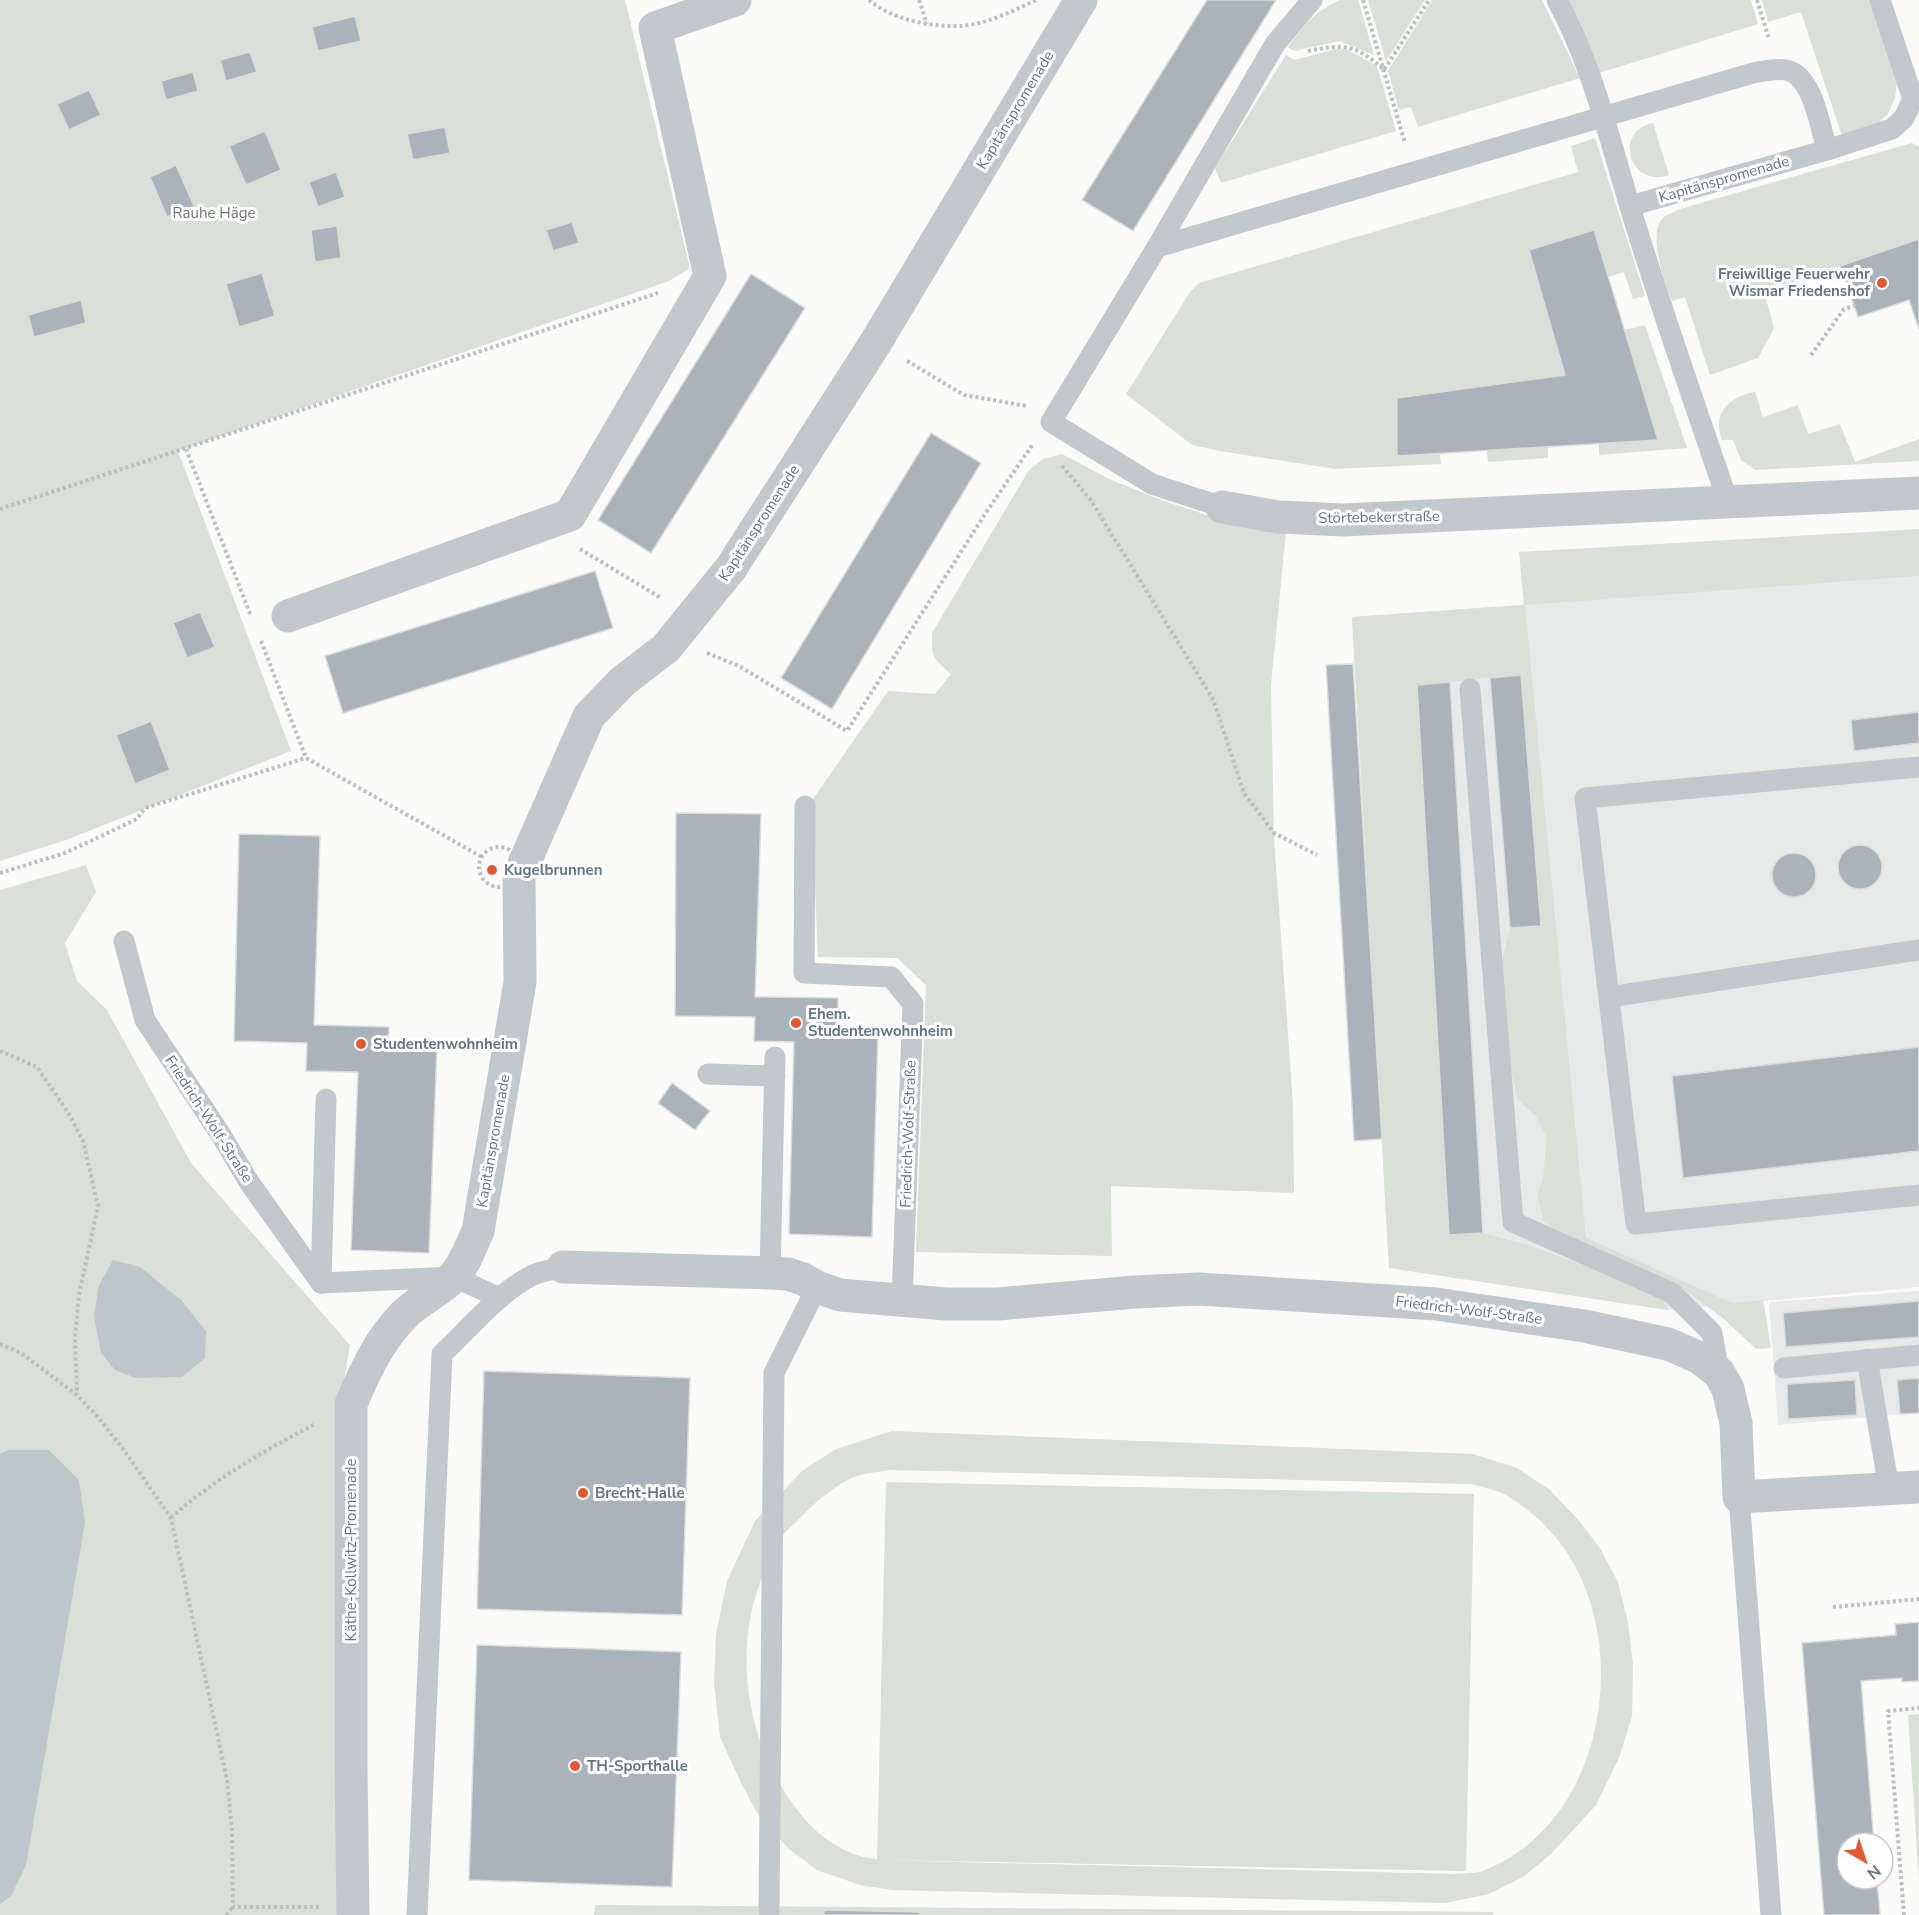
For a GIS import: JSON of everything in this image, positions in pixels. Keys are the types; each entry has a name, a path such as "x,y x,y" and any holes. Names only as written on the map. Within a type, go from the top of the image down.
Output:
{"street":[{"path":"288,616 570,515 710,276 655,28 735,0"},
{"name":"Kapitänspromenade","path":"477,1232 520,982 519,874 589,716 623,681 666,648 731,568 876,342 1081,0"},
{"name":"Störtebekerstraße","path":"1222,507 1278,517 1343,520 1919,493"},
{"name":"Käthe-Kollwitz-Promenade","path":"353,1911 351,1404 366,1366 389,1332 406,1312 454,1277 466,1258 477,1232"},
{"name":"Friedrich-Wolf-Straße","path":"563,1267 770,1272 788,1274 840,1295 946,1304 998,1304 1199,1289 1436,1304 1584,1326 1668,1344 1700,1358 1719,1372"},
{"path":"1719,1372 1728,1389 1736,1423 1739,1497 1904,1488"}],"lane":[{"path":"1051,422 1157,247 1275,44 1312,0"},
{"path":"1557,0 1577,39 1603,116 1650,274 1728,502"},
{"name":"Kapitänspromenade","path":"1630,206 1827,150 1892,129 1904,118 1912,102 1912,96 1880,0"},
{"path":"1157,247 1603,116 1753,73 1772,70 1787,70 1798,76 1807,86 1827,150"},
{"name":"Störtebekerstraße","path":"1051,422 1152,484 1222,507"},
{"path":"1470,689 1513,1222 1672,1293 1712,1333 1719,1372"},
{"path":"1919,767 1585,798 1636,1224 1919,1195"},
{"name":"Friedrich-Wolf-Straße","path":"805,806 804,973 891,977 913,1004 902,1301"},
{"name":"Friedrich-Wolf-Straße","path":"124,941 145,1020 221,1135 249,1182 321,1283"},
{"path":"1609,997 1919,950"},
{"path":"708,1074 775,1066 770,1272"},
{"path":"326,1099 321,1283 454,1277 500,1298 442,1354 417,1915"},
{"name":"Friedrich-Wolf-Straße","path":"500,1298 531,1276 563,1267"},
{"path":"769,1911 774,1373 817,1287"},
{"path":"1784,1368 1919,1355"},
{"path":"1867,1359 1904,1488"},
{"path":"1739,1497 1771,1915"}],"path":[{"path":"869,0 901,17 927,24 962,26 995,18 1036,0"},
{"path":"919,0 927,24"},
{"path":"1363,0 1414,171"},
{"path":"1384,70 1429,0"},
{"path":"1757,0 1764,23"},
{"path":"1275,44 1292,55 1334,46 1348,46 1372,59 1384,70"},
{"path":"0,509 710,276"},
{"path":"1811,355 1844,309 1854,306"},
{"path":"666,648 707,653 739,666 847,731 1020,461 1051,422 1039,409 964,395 876,342"},
{"path":"186,448 306,758 482,857"},
{"path":"1061,465 1090,499 1213,699 1244,793 1274,833 1317,855"},
{"path":"541,525 692,617"},
{"path":"259,636 288,616"},
{"path":"0,873 65,853 137,819 145,808 306,758"},
{"path":"0,1051 37,1067 69,1114 83,1141 98,1206 79,1296 75,1337 77,1395"},
{"path":"0,1344 21,1353 77,1395 98,1417 126,1453 171,1518 227,1780 232,1832 233,1907 225,1915"},
{"path":"171,1518 196,1495 225,1475 351,1404"},
{"path":"1833,1607 1919,1599"},
{"path":"1904,1915 1888,1711 1919,1708"},
{"path":"233,1907 353,1911"}],"shaded area":[{"path":"1919,576 1919,1287 1668,1310 1389,1268 1352,617"},
{"path":"113,1260 140,1267 181,1300 206,1331 205,1358 182,1377 136,1378 115,1370 101,1353 94,1315 99,1285"},
{"path":"1919,1291 1919,1413 1778,1425 1769,1302"},
{"path":"9,1450 49,1450 79,1480 85,1523 26,1865 11,1896 0,1904 0,1454"}],"green space":[{"name":"Rauhe Häge","path":"0,0 625,0 690,268 669,281 178,451 291,751 66,840 0,861"},
{"path":"1340,0 1358,0 1374,55 1339,41 1294,51 1288,47 1311,19"},
{"path":"1368,0 1425,0 1386,61"},
{"path":"1432,0 1542,0 1580,78 1418,127 1411,107 1399,110 1388,71"},
{"path":"1568,0 1751,0 1758,24 1599,73 1579,20"},
{"path":"1762,0 1875,0 1897,81 1895,98 1888,114 1871,130 1843,139 1801,12 1768,22"},
{"path":"1336,49 1346,49 1377,66 1396,131 1221,183 1215,168 1286,55 1294,60"},
{"path":"1653,123 1669,175 1655,177 1644,174 1636,167 1631,157 1630,146 1633,136 1641,128"},
{"path":"1595,138 1645,296 1633,299 1624,272 1608,277 1593,230 1529,250 1565,375 1397,398 1397,456 1440,454 1441,464 1335,469 1192,445 1126,394 1190,292 1199,283 1578,172 1571,146"},
{"path":"1912,143 1919,147 1919,239 1764,292 1774,328 1758,358 1710,375 1685,297 1672,301 1662,271 1657,235 1663,218 1680,209"},
{"path":"1645,325 1687,448 1599,455 1599,444 1658,439 1624,330"},
{"path":"1755,392 1763,417 1798,405 1808,434 1840,424 1855,462 1919,439 1919,461 1755,470 1741,460 1733,440 1722,440 1719,422 1721,414 1730,402"},
{"path":"1548,447 1548,458 1488,462 1487,451"},
{"path":"1062,454 1111,480 1164,501 1219,519 1286,532 1271,685 1274,838 1293,1104 1294,1193 1111,1186 1112,1256 916,1252 926,985 897,958 818,957 811,802 888,691 935,694 951,674 933,653 932,633 1029,470 1043,459"},
{"path":"1919,529 1919,576 1525,605 1586,1238 1732,1303 1763,1300 1771,1348 1756,1349 1724,1319 1682,1288 1559,1233 1544,1222 1537,1195 1543,1179 1547,1137 1535,1115 1518,1100 1504,1043 1500,968 1510,928 1541,926 1521,675 1417,685 1449,1235 1483,1233 1528,1245 1665,1295 1668,1310 1389,1268 1352,617 1524,605 1519,552"},
{"path":"86,865 96,892 65,943 77,981 107,1010 191,1163 350,1345 336,1428 345,1915 0,1915 0,890"},
{"path":"892,1431 1473,1454 1517,1468 1550,1490 1580,1522 1600,1548 1618,1582 1628,1622 1633,1665 1632,1716 1619,1758 1596,1805 1551,1854 1523,1877 1489,1894 1445,1903 892,1890 860,1885 817,1870 789,1849 759,1816 720,1737 714,1683 716,1634 727,1581 755,1521 802,1471 836,1449","holes":["890,1470 1471,1484 1506,1495 1515,1501 1546,1527 1566,1551 1587,1592 1598,1637 1601,1684 1594,1732 1579,1776 1556,1816 1523,1848 1482,1871 1455,1874 878,1860 1466,1871 1474,1494 886,1482 877,1859 852,1854 840,1848 809,1824 776,1777 763,1749 748,1688 746,1657 749,1626 756,1596 780,1538 818,1501 840,1484 854,1477"]},
{"path":"1919,1714 1919,1882 1908,1715"},
{"path":"595,1905 1494,1912 1493,1915 594,1915"}],"building":[{"path":"1207,0 1276,0 1133,231 1082,200"},
{"path":"355,16 361,41 318,51 312,27"},
{"path":"250,52 257,72 226,81 220,60"},
{"path":"193,72 198,91 166,100 161,81"},
{"path":"89,90 101,115 69,130 57,104"},
{"path":"445,127 450,153 413,160 407,134"},
{"path":"265,131 281,170 246,185 229,146"},
{"path":"176,165 194,206 167,217 150,177"},
{"path":"336,172 345,197 318,207 309,182"},
{"path":"572,222 579,243 553,251 546,230"},
{"path":"337,226 341,258 315,262 311,230"},
{"path":"1594,230 1658,440 1397,456 1397,398 1565,375 1529,250"},
{"name":"Freiwillige Feuerwehr Wismar Friedenshof","path":"1919,239 1919,330 1909,300 1858,317 1840,266"},
{"path":"262,273 275,316 239,327 226,284"},
{"path":"751,274 805,308 651,553 598,520"},
{"path":"81,300 86,323 34,337 28,315"},
{"path":"931,433 981,463 832,709 781,678"},
{"path":"595,571 613,628 343,713 325,656"},
{"path":"200,612 215,647 187,658 173,623"},
{"path":"1353,664 1382,1139 1354,1141 1326,665"},
{"path":"1521,675 1541,926 1510,928 1490,678"},
{"path":"1450,682 1483,1233 1449,1235 1417,685"},
{"path":"1919,712 1919,743 1854,751 1851,720"},
{"path":"151,721 170,770 135,784 116,735"},
{"name":"Ehem. Studentenwohnheim","path":"676,813 761,814 755,997 838,998 838,1029 878,1032 872,1237 789,1234 794,1042 754,1041 755,1017 675,1016"},
{"name":"Studentenwohnheim","path":"239,834 320,836 314,1025 389,1027 388,1042 437,1045 429,1253 351,1250 358,1072 306,1071 307,1043 234,1041"},
{"path":"1860,845 1875,852 1882,867 1875,882 1860,889 1845,882 1838,867 1845,852"},
{"path":"1794,853 1809,860 1816,875 1809,890 1794,897 1779,890 1772,875 1779,860"},
{"path":"1919,1047 1919,1151 1683,1178 1672,1076"},
{"path":"672,1083 710,1111 695,1130 658,1103"},
{"path":"1919,1301 1919,1337 1786,1347 1783,1313"},
{"name":"Brecht-Halle","path":"484,1371 690,1378 682,1615 477,1609"},
{"path":"1919,1378 1919,1413 1900,1414 1897,1380"},
{"path":"1855,1380 1857,1415 1788,1419 1787,1384"},
{"path":"1919,1622 1919,1681 1902,1682 1902,1678 1861,1681 1873,1831 1835,1831 1835,1891 1878,1891 1880,1915 1824,1915 1802,1643 1896,1635 1895,1624"},
{"name":"TH-Sporthalle","path":"477,1645 681,1652 672,1887 469,1880"},
{"path":"824,1910 919,1912 919,1915 824,1915"}],"place":[{"name":"Freiwillige Feuerwehr Wismar Friedenshof","path":"1882,283"},
{"name":"Kugelbrunnen","path":"492,870"},
{"name":"Ehem. Studentenwohnheim","path":"796,1023"},
{"name":"Studentenwohnheim","path":"361,1044"},
{"name":"Brecht-Halle","path":"583,1493"},
{"name":"TH-Sporthalle","path":"575,1766"}]}
